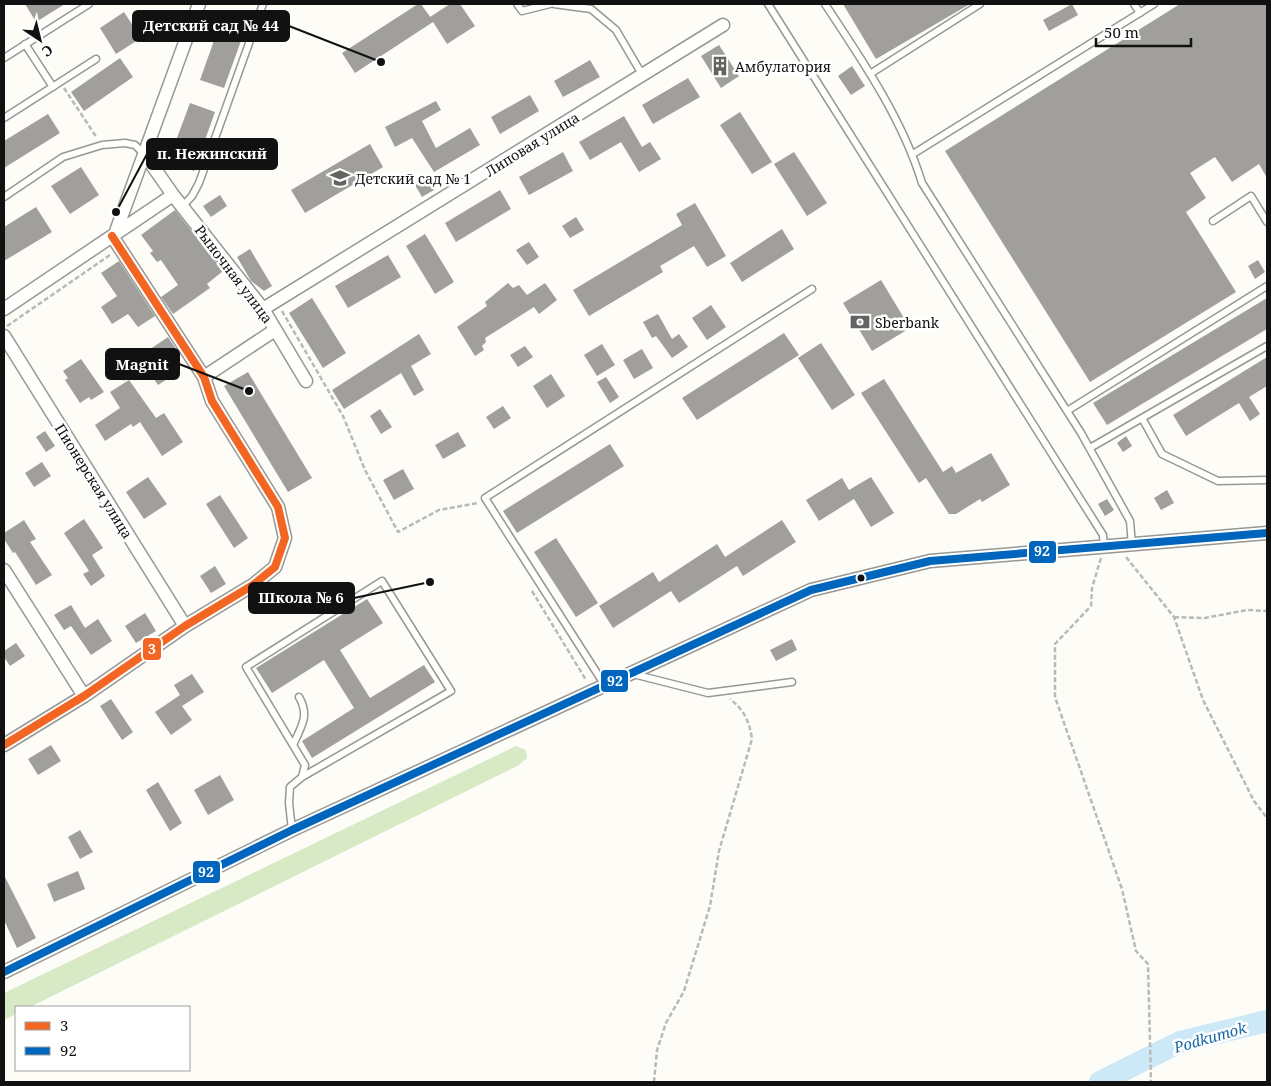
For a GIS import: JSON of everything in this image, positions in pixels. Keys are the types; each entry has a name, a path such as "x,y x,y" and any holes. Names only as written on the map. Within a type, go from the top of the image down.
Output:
{"street":[{"path":"4,745 84,696 185,626 253,584 275,566 285,538 278,508 212,402 204,377 119,248 113,235 145,155 199,4"},
{"name":"Липовая улица","path":"262,309 724,25"},
{"name":"Рыночная улица","path":"145,155 182,207 262,309 306,381"},
{"path":"4,309 173,195"},
{"path":"204,377 275,330"},
{"name":"Пионерская улица","path":"4,336 185,626"},
{"path":"4,972 292,830 604,684 633,674 811,590 930,561 1267,533"},
{"path":"4,570 84,696"}],"lane":[{"path":"4,58 89,4"},
{"path":"182,207 192,196 199,183 263,4"},
{"path":"517,4 522,12 550,4"},
{"path":"554,4 591,9 616,30 643,76"},
{"path":"768,4 1103,535 1104,546"},
{"path":"825,4 870,74 913,154 922,183 1090,448 1130,521 1132,545"},
{"path":"870,74 980,4"},
{"path":"1134,4 1140,13"},
{"path":"913,154 1154,4"},
{"path":"25,44 53,87"},
{"path":"4,118 96,58"},
{"path":"4,197 63,157 102,145 125,143 136,145 145,155"},
{"path":"1213,221 1251,196 1267,222"},
{"path":"1068,411 1267,286"},
{"path":"604,684 485,498 812,289"},
{"path":"1090,448 1267,346"},
{"path":"1142,418 1162,454 1218,481 1267,480"},
{"path":"292,830 289,803 290,787 302,777 451,692 382,581 246,667 304,765 302,777"},
{"path":"633,674 708,693 792,682"},
{"path":"293,745 304,720 305,708 299,697"}],"path":[{"path":"60,82 102,145"},
{"path":"4,328 119,248"},
{"path":"276,301 343,416 365,470 398,532 439,510 478,502"},
{"path":"1104,546 1092,588 1091,606 1055,644 1055,697 1122,889 1136,951 1148,964 1151,1082"},
{"path":"1118,546 1174,617 1203,700 1254,801 1267,818"},
{"path":"1174,617 1205,618 1248,610 1267,611"},
{"path":"654,1082 657,1050 666,1023 684,991 708,916 720,851 752,739 750,722 742,708 718,692"}],"green space":[{"path":"516,746 526,750 527,758 519,765 32,1006 15,1006 15,1014 4,1020 4,993"}],"building":[{"path":"25,4 65,4 36,22"},
{"path":"418,4 421,4 430,17 450,4 460,4 475,26 447,44 433,22 355,73 342,53"},
{"path":"843,4 970,4 876,59"},
{"path":"1072,4 1078,15 1049,31 1043,20"},
{"path":"1180,4 1267,4 1267,178 1259,164 1232,182 1215,157 1190,173 1206,198 1186,212 1236,292 1090,382 945,151"},
{"path":"124,12 141,38 116,54 100,28"},
{"path":"222,18 246,27 224,88 200,80"},
{"name":"Амбулатория","path":"719,45 739,76 721,88 701,56"},
{"path":"120,58 133,77 84,111 71,92"},
{"path":"590,60 600,77 563,97 554,81"},
{"path":"852,66 865,86 851,95 838,76"},
{"path":"688,78 700,97 653,124 642,105"},
{"path":"530,95 539,111 500,134 491,117"},
{"path":"436,101 441,110 422,121 436,148 470,128 480,145 434,172 412,138 395,147 385,127"},
{"path":"190,103 215,112 194,171 168,162"},
{"path":"740,112 772,162 752,174 720,125"},
{"path":"48,114 60,133 4,168 4,141"},
{"path":"624,116 642,147 650,142 661,159 639,172 621,142 590,160 579,142"},
{"path":"370,144 383,167 305,213 291,190"},
{"path":"563,152 573,171 529,195 519,177"},
{"path":"794,152 827,203 807,216 774,164"},
{"path":"81,167 99,195 70,214 51,186"},
{"path":"427,178 434,190 422,197 415,185"},
{"path":"500,190 511,209 456,242 445,223"},
{"path":"220,195 227,206 211,217 203,206"},
{"path":"695,203 726,256 707,267 694,246 660,266 663,272 589,316 573,290 682,225 676,214"},
{"path":"36,207 52,232 4,261 4,227"},
{"path":"175,210 223,271 207,284 210,288 173,314 161,297 178,285 161,260 157,262 150,253 153,251 141,235"},
{"path":"576,217 584,230 570,238 562,226"},
{"path":"782,229 794,249 742,282 730,263"},
{"path":"425,234 454,282 435,294 406,246"},
{"path":"529,242 539,257 527,265 516,250"},
{"path":"250,249 272,286 264,291 251,281 237,257"},
{"path":"388,255 401,277 348,308 335,286"},
{"path":"1258,260 1265,272 1255,279 1248,266"},
{"path":"119,261 155,316 138,327 128,314 112,324 101,307 117,296 101,273"},
{"path":"881,280 910,328 872,351 843,303"},
{"path":"508,283 513,288 519,285 527,295 545,283 557,300 539,314 534,307 485,338 486,342 482,346 484,350 475,356 457,327 487,306 485,302"},
{"path":"312,298 346,353 323,368 289,313"},
{"path":"1267,298 1267,329 1107,425 1093,403"},
{"path":"711,305 726,327 707,340 692,318"},
{"path":"658,314 672,339 679,334 688,347 672,358 656,336 652,338 643,322"},
{"path":"784,333 799,355 697,420 682,398"},
{"path":"419,334 431,354 411,366 424,390 414,396 401,373 344,409 332,390"},
{"path":"168,337 176,349 163,358 174,375 158,385 146,367 124,381 118,371"},
{"path":"821,343 855,395 832,410 798,358"},
{"path":"602,344 615,365 597,376 584,355"},
{"path":"525,346 533,357 518,367 510,355"},
{"path":"642,349 653,368 634,379 623,360"},
{"path":"1267,357 1267,386 1249,397 1260,414 1250,421 1239,403 1186,436 1173,415"},
{"path":"81,359 104,392 91,400 89,397 80,403 65,380 68,378 63,371"},
{"path":"248,372 312,478 288,492 224,386"},
{"path":"551,374 565,396 547,408 533,386"},
{"path":"606,377 619,397 610,403 597,382"},
{"path":"884,379 943,472 952,466 956,473 991,453 1010,485 982,502 980,499 956,514 949,514 926,478 919,483 861,393"},
{"path":"129,380 156,418 164,413 183,442 162,456 140,422 133,427 131,424 105,441 95,425 120,408 110,392"},
{"path":"503,406 511,418 494,429 486,417"},
{"path":"380,409 392,427 381,434 370,416"},
{"path":"45,431 55,446 46,452 36,437"},
{"path":"458,432 466,446 443,459 435,445"},
{"path":"1126,436 1132,446 1123,452 1117,443"},
{"path":"610,444 624,466 517,533 503,511"},
{"path":"42,462 51,476 34,487 25,473"},
{"path":"403,469 414,489 394,500 383,480"},
{"path":"148,477 167,504 144,519 126,492"},
{"path":"871,477 894,513 871,527 854,499 819,521 806,500 842,478 849,490"},
{"path":"1167,490 1174,503 1161,510 1154,498"},
{"path":"220,495 248,538 234,548 206,504"},
{"path":"1107,499 1114,510 1105,516 1098,504"},
{"path":"84,519 103,548 92,555 105,576 91,586 83,574 89,571 64,533"},
{"path":"24,520 36,539 30,542 52,575 36,585 15,552 13,553 4,539 4,533"},
{"path":"782,520 796,542 743,576 737,566 679,603 671,591 613,628 599,606 653,572 659,582 717,544 725,557"},
{"path":"556,538 598,603 576,617 534,552"},
{"path":"215,566 226,584 211,593 200,576"},
{"path":"367,599 383,623 340,650 370,698 424,665 435,682 312,758 302,741 354,708 324,660 272,693 256,668"},
{"path":"71,605 85,628 98,619 112,641 91,655 71,626 64,630 54,615"},
{"path":"145,613 156,631 136,643 125,626"},
{"path":"792,639 797,650 776,661 770,650"},
{"path":"16,643 25,656 10,666 4,657 4,651"},
{"path":"192,674 204,692 182,706 192,720 171,735 155,712 180,695 174,685"},
{"path":"111,699 133,732 122,740 100,706"},
{"path":"51,745 61,761 38,775 28,759"},
{"path":"220,775 234,800 208,815 194,790"},
{"path":"158,782 182,823 170,831 146,790"},
{"path":"80,830 93,852 80,859 68,837"},
{"path":"78,871 85,889 54,902 47,884"},
{"path":"4,875 36,938 17,948 4,920"}],"waterway":[{"name":"Podkumok","path":"1100,1082 1180,1042 1267,1021"}],"transit line":[{"name":"3","path":"4,745 84,696 185,626 253,585 275,567 285,538 278,507 212,401 204,377 112,236"},
{"name":"92","path":"4,972 292,830 811,590 930,561 1267,533"}],"place":[{"name":"Детский сад № 44","path":"381,62"},
{"name":"Амбулатория","path":"720,66"},
{"name":"Детский сад № 1","path":"340,178"},
{"name":"п. Нежинский","path":"116,212"},
{"name":"Sberbank","path":"860,322"},
{"name":"Magnit","path":"249,391"},
{"name":"Школа № 6","path":"430,582"}]}
